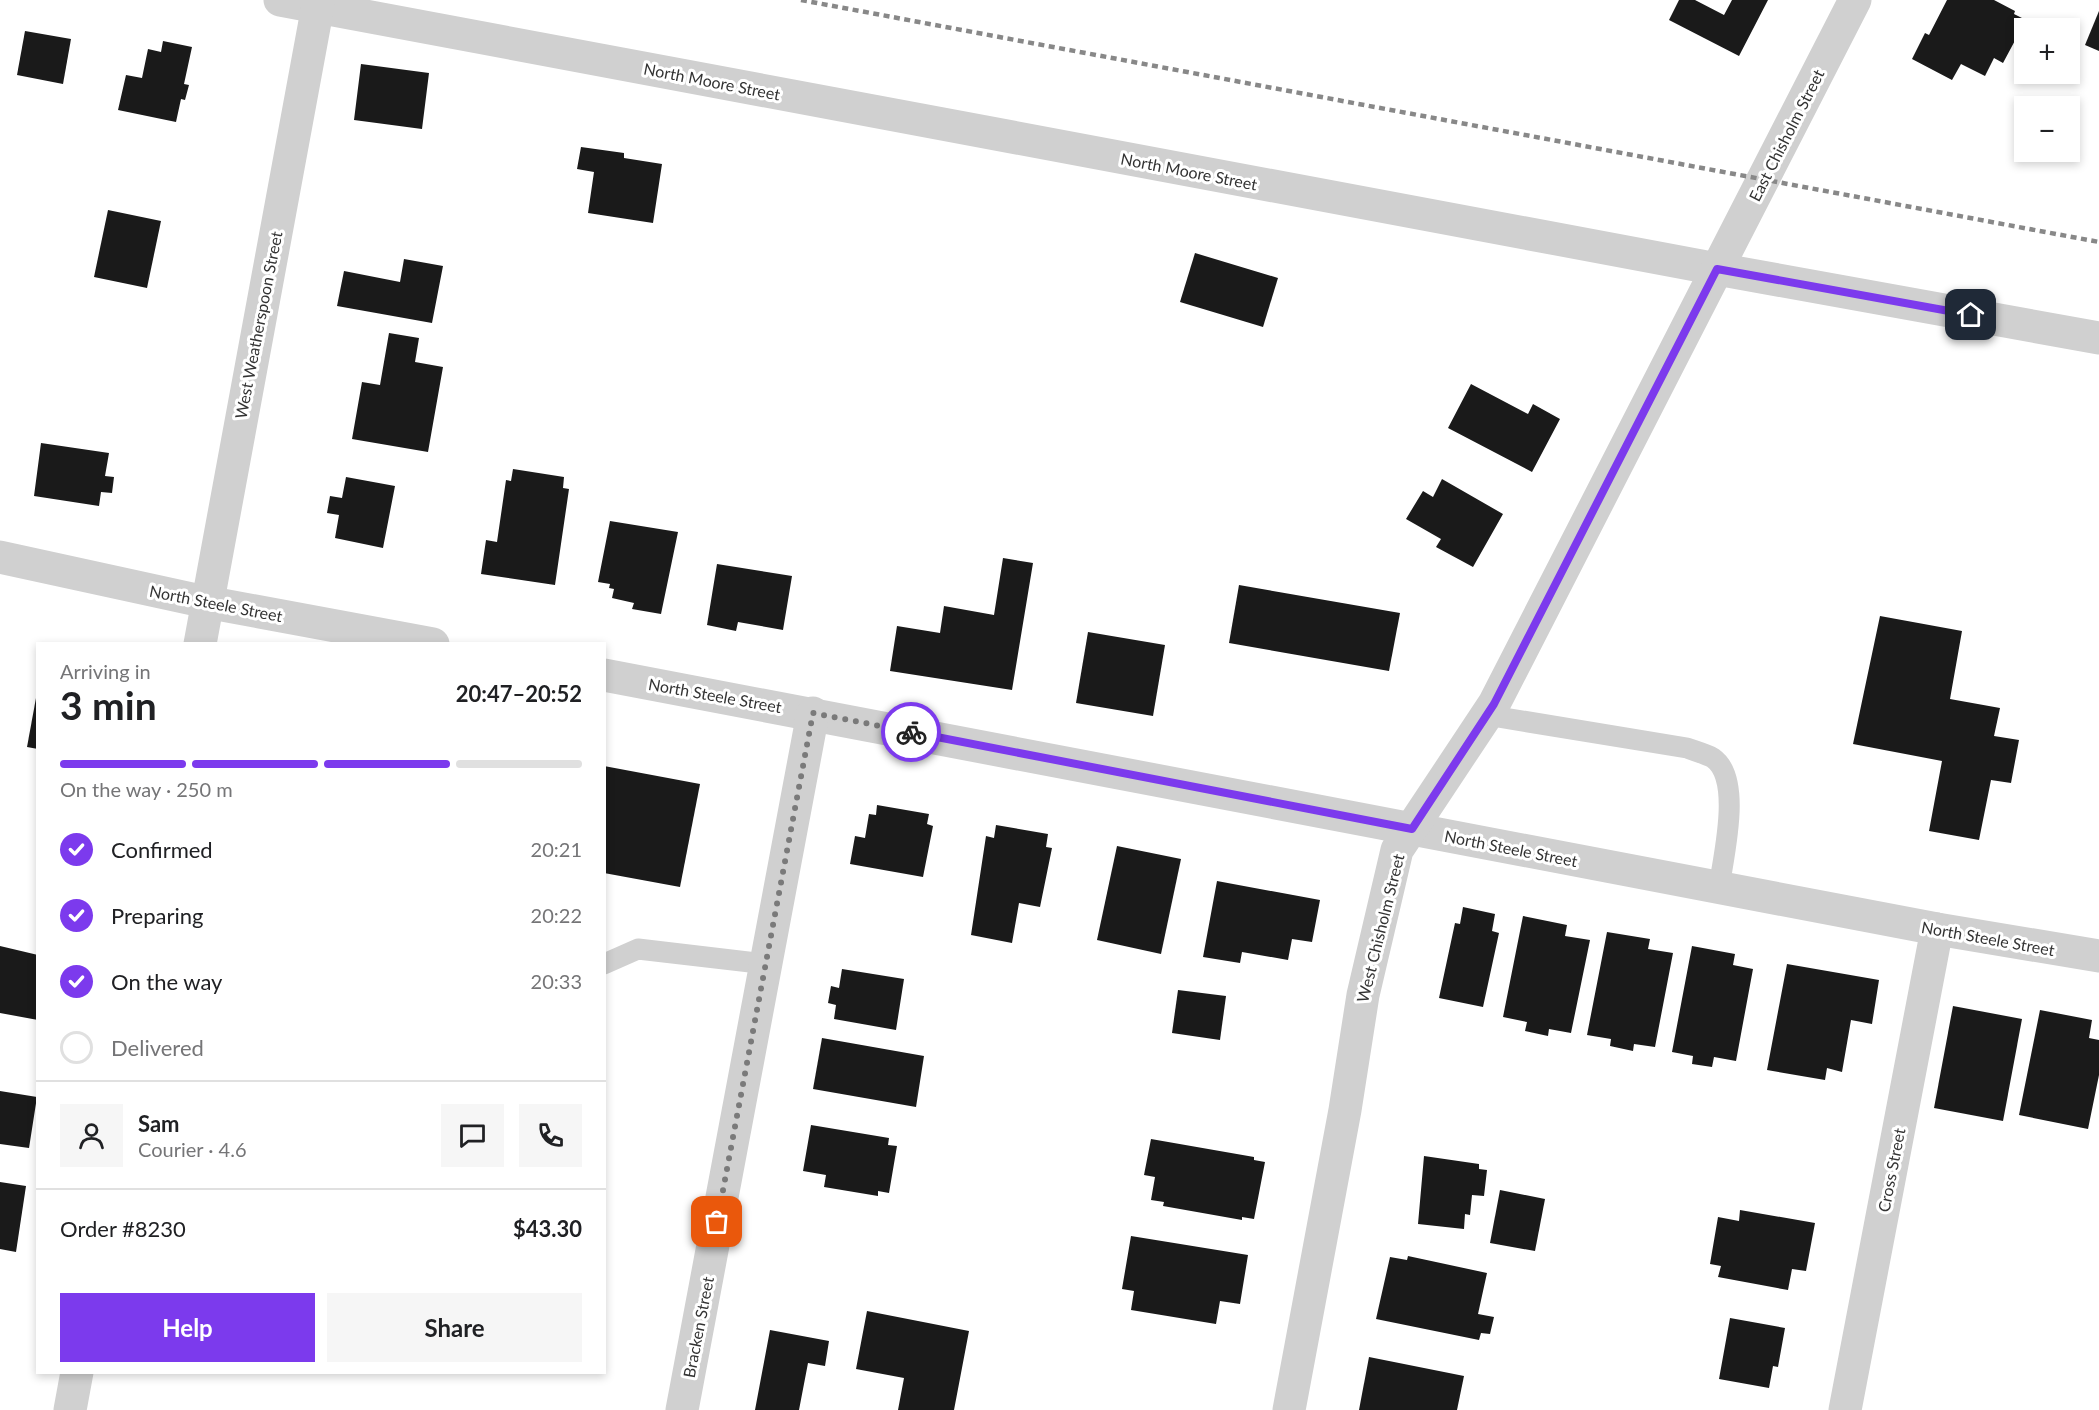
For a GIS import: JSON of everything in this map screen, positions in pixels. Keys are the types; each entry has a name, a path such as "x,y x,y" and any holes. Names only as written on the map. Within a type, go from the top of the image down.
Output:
{"street":[{"name":"North Moore Street","path":"280,0 318,4 1717,269 2099,338"},
{"name":"East Chisholm Street","path":"1717,269 1855,0"},
{"name":"West Weatherspoon Street","path":"200,642 318,4"},
{"name":"West Chisholm Street","path":"1289,1410 1345,1110 1363,995 1397,850 1486,715 1717,269"},
{"name":"North Steele Street","path":"0,557 206,602 422,642"},
{"name":"North Steele Street","path":"606,675 1937,929 2099,956"},
{"name":"Bracken Street","path":"682,1410 813,713"},
{"name":"Cross Street","path":"1845,1410 1937,929"},
{"path":"70,1410 76,1374"}],"lane":[{"path":"1486,715 1687,748 1713,759 1724,772 1731,799 1719,888"},
{"path":"606,963 638,949 766,964"}],"building":[{"path":"1679,0 1695,0 1724,15 1732,0 1768,0 1739,56 1669,20"},
{"path":"1947,0 1994,0 2015,11 2014,14 2022,18 2014,18 2014,42 2003,63 1994,58 1985,76 1961,64 1952,80 1912,59 1925,33 1929,35"},
{"path":"2099,11 2099,51 2085,45"},
{"path":"25,31 71,39 63,84 17,75"},
{"path":"163,41 192,47 184,84 189,85 185,100 181,99 176,122 118,110 126,75 142,78 148,49 161,52"},
{"path":"361,64 429,73 422,129 354,120"},
{"path":"581,147 624,153 624,158 662,164 653,223 588,213 594,172 577,169"},
{"path":"108,210 161,221 147,288 94,277"},
{"path":"1195,253 1278,278 1263,327 1180,302"},
{"path":"404,259 443,266 432,323 337,306 344,271 400,282"},
{"path":"389,333 419,338 415,362 443,367 428,452 352,439 362,382 380,385"},
{"path":"1471,384 1528,414 1533,404 1560,419 1532,472 1448,428"},
{"path":"41,443 109,453 105,476 114,477 112,493 101,492 99,506 34,496"},
{"path":"513,469 564,477 563,488 569,489 555,585 481,574 486,540 497,542 506,480 511,481"},
{"path":"346,477 395,486 383,548 335,538 339,515 327,513 330,496 342,498"},
{"path":"1442,479 1503,514 1473,567 1436,547 1441,539 1406,519 1423,491 1433,497"},
{"path":"610,521 678,532 661,614 632,609 634,603 612,598 614,589 609,588 610,584 598,582"},
{"path":"1003,558 1033,563 1012,690 890,671 897,626 940,633 944,606 994,615"},
{"path":"717,564 792,576 783,630 738,622 736,631 707,625"},
{"path":"1239,585 1400,613 1389,671 1229,643"},
{"path":"1880,616 1962,631 1950,699 2000,708 1994,736 2019,740 2011,783 1991,780 1979,840 1929,831 1942,761 1853,744"},
{"path":"1088,632 1165,645 1153,716 1076,703"},
{"path":"36,698 36,749 27,747"},
{"path":"606,766 700,784 680,887 606,873"},
{"path":"877,805 929,814 927,824 933,826 923,877 850,864 855,836 865,838 869,814 876,815"},
{"path":"996,825 1048,834 1046,847 1052,848 1040,907 1019,903 1012,943 971,935 986,836 994,838"},
{"path":"1117,846 1181,859 1161,954 1097,940"},
{"path":"1217,881 1320,900 1312,942 1292,939 1288,960 1242,952 1240,963 1203,957"},
{"path":"1463,907 1495,914 1492,931 1499,933 1483,1007 1439,998 1455,923 1460,924"},
{"path":"1523,916 1567,925 1565,936 1590,940 1571,1033 1549,1029 1548,1036 1525,1031 1527,1022 1503,1017"},
{"path":"1607,932 1650,939 1648,949 1673,953 1655,1047 1634,1044 1633,1051 1610,1046 1611,1039 1587,1035"},
{"path":"0,946 36,955 36,1020 0,1013"},
{"path":"1692,946 1735,954 1733,965 1753,969 1736,1061 1714,1057 1712,1067 1692,1064 1693,1056 1672,1052"},
{"path":"1787,964 1879,980 1872,1024 1851,1020 1842,1072 1827,1068 1825,1080 1767,1070"},
{"path":"842,969 904,979 896,1030 834,1019 836,1005 828,1003 831,986 839,988"},
{"path":"1178,990 1226,996 1220,1040 1172,1033"},
{"path":"1953,1006 2022,1019 2003,1121 1934,1108"},
{"path":"2040,1010 2092,1020 2089,1038 2099,1040 2099,1075 2088,1129 2019,1115"},
{"path":"822,1038 924,1056 916,1107 813,1089"},
{"path":"0,1091 36,1097 29,1148 0,1144"},
{"path":"811,1125 889,1138 888,1145 897,1146 889,1193 878,1191 878,1196 824,1187 826,1175 803,1171"},
{"path":"1151,1139 1254,1157 1254,1160 1265,1162 1254,1219 1242,1217 1242,1220 1163,1206 1164,1202 1151,1200 1155,1177 1144,1175"},
{"path":"1424,1156 1479,1164 1479,1169 1487,1170 1484,1196 1472,1195 1470,1215 1465,1214 1464,1229 1418,1224"},
{"path":"0,1182 26,1186 16,1252 0,1249"},
{"path":"1500,1190 1545,1199 1535,1251 1490,1243"},
{"path":"1740,1210 1815,1223 1806,1271 1792,1269 1788,1290 1718,1277 1721,1266 1710,1264 1718,1217 1739,1221"},
{"path":"1131,1236 1248,1255 1240,1304 1220,1301 1216,1324 1131,1310 1134,1291 1122,1289"},
{"path":"1408,1256 1487,1273 1478,1314 1494,1317 1490,1334 1481,1333 1479,1340 1376,1319 1390,1257 1407,1260"},
{"path":"867,1311 969,1331 954,1410 898,1410 904,1378 856,1369"},
{"path":"1730,1318 1785,1328 1778,1367 1773,1366 1769,1388 1719,1379"},
{"path":"770,1330 829,1341 825,1366 808,1363 799,1410 755,1410"},
{"path":"1369,1357 1464,1376 1457,1410 1359,1410"}],"railway":[{"path":"801,0 2099,242"}],"way so far":[{"path":"717,1222 813,713 911,732"}],"route":[{"path":"911,732 1412,829 1494,704 1717,269 1971,315"}]}
